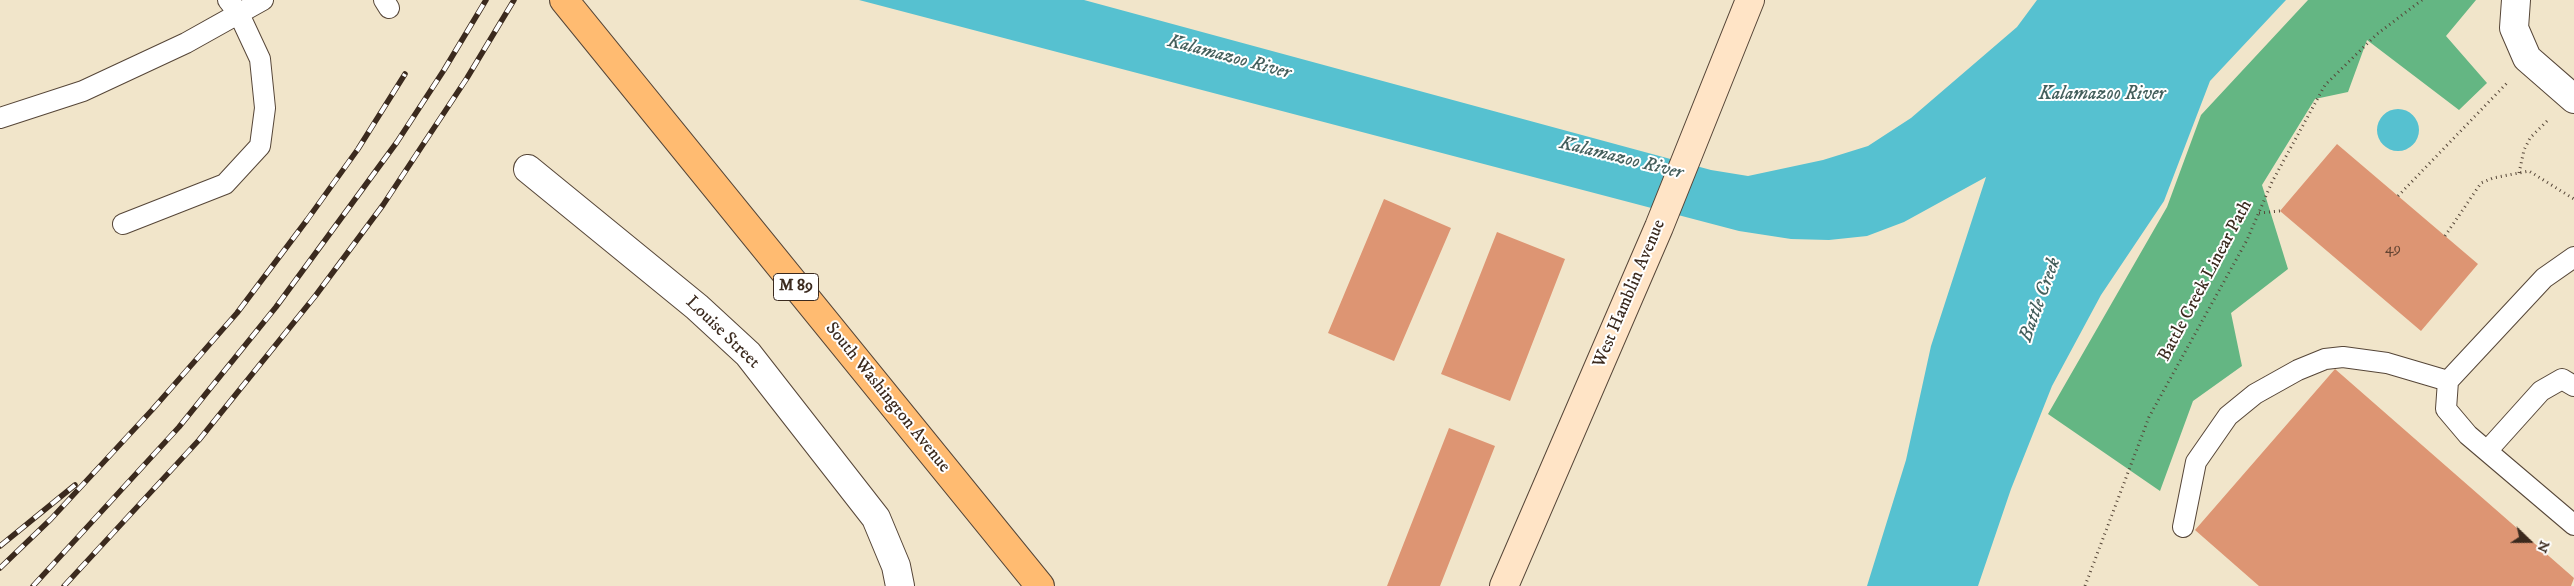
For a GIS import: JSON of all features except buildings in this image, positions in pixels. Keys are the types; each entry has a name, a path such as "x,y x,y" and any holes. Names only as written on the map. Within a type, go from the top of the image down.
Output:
{"main road":[{"name":"South Washington Avenue","path":"564,0 1034,580"}],"street":[{"name":"West Hamblin Avenue","path":"1504,586 1659,227 1750,0"},
{"path":"2516,0 2514,28 2529,59 2572,98"},
{"name":"Louise Street","path":"528,169 697,307 748,354 876,518 896,566 900,586"}],"lane":[{"path":"0,118 83,91 186,44 234,7 264,0"},
{"path":"123,224 225,184 260,146 265,108 260,59 234,7"},
{"path":"2574,256 2544,278 2448,381 2446,409 2468,435 2574,525"},
{"path":"2183,528 2196,462 2228,416 2255,394 2298,370 2325,359 2343,357 2387,363 2448,381"},
{"path":"2487,451 2541,391 2562,379 2574,386"}],"path":[{"name":"Battle Creek Linear Path","path":"2086,586 2149,416 2248,240 2272,182 2325,85 2377,34 2422,0"},
{"path":"2398,196 2529,59"},
{"path":"2519,173 2524,150 2530,138 2572,98"},
{"path":"2445,236 2481,183 2493,178 2529,171 2574,199"},
{"path":"2259,213 2280,211"}],"green space":[{"path":"2308,0 2476,0 2446,36 2487,83 2459,110 2367,40 2348,92 2315,99 2262,185 2288,269 2231,313 2242,366 2193,401 2160,491 2048,414 2167,207 2201,115"}],"water":[{"path":"859,0 1084,0 1711,170 1748,176 1823,160 1868,146 1911,118 2017,27 2037,0 2286,0 2210,81 2164,201 2101,295 2052,386 2011,489 1978,586 1867,586 1906,460 1931,346 1986,177 1904,222 1867,236 1829,240 1791,239 1739,231"},
{"path":"2394,109 2402,109 2413,115 2419,130 2413,145 2402,151 2394,151 2383,145 2377,134 2377,126 2383,115"}],"railway":[{"path":"33,586 179,427 276,307 397,142 444,70 486,0"},
{"path":"64,586 199,440 316,295 383,205 467,78 514,0"},
{"path":"0,568 51,519 152,410 237,313 358,149 405,74"},
{"path":"0,546 75,485"}],"water label":[{"name":"Kalamazoo River","path":"1229,58"},
{"name":"Kalamazoo River","path":"2102,95"},
{"name":"Kalamazoo River","path":"1621,159"},
{"name":"Battle Creek","path":"2041,300"}]}
